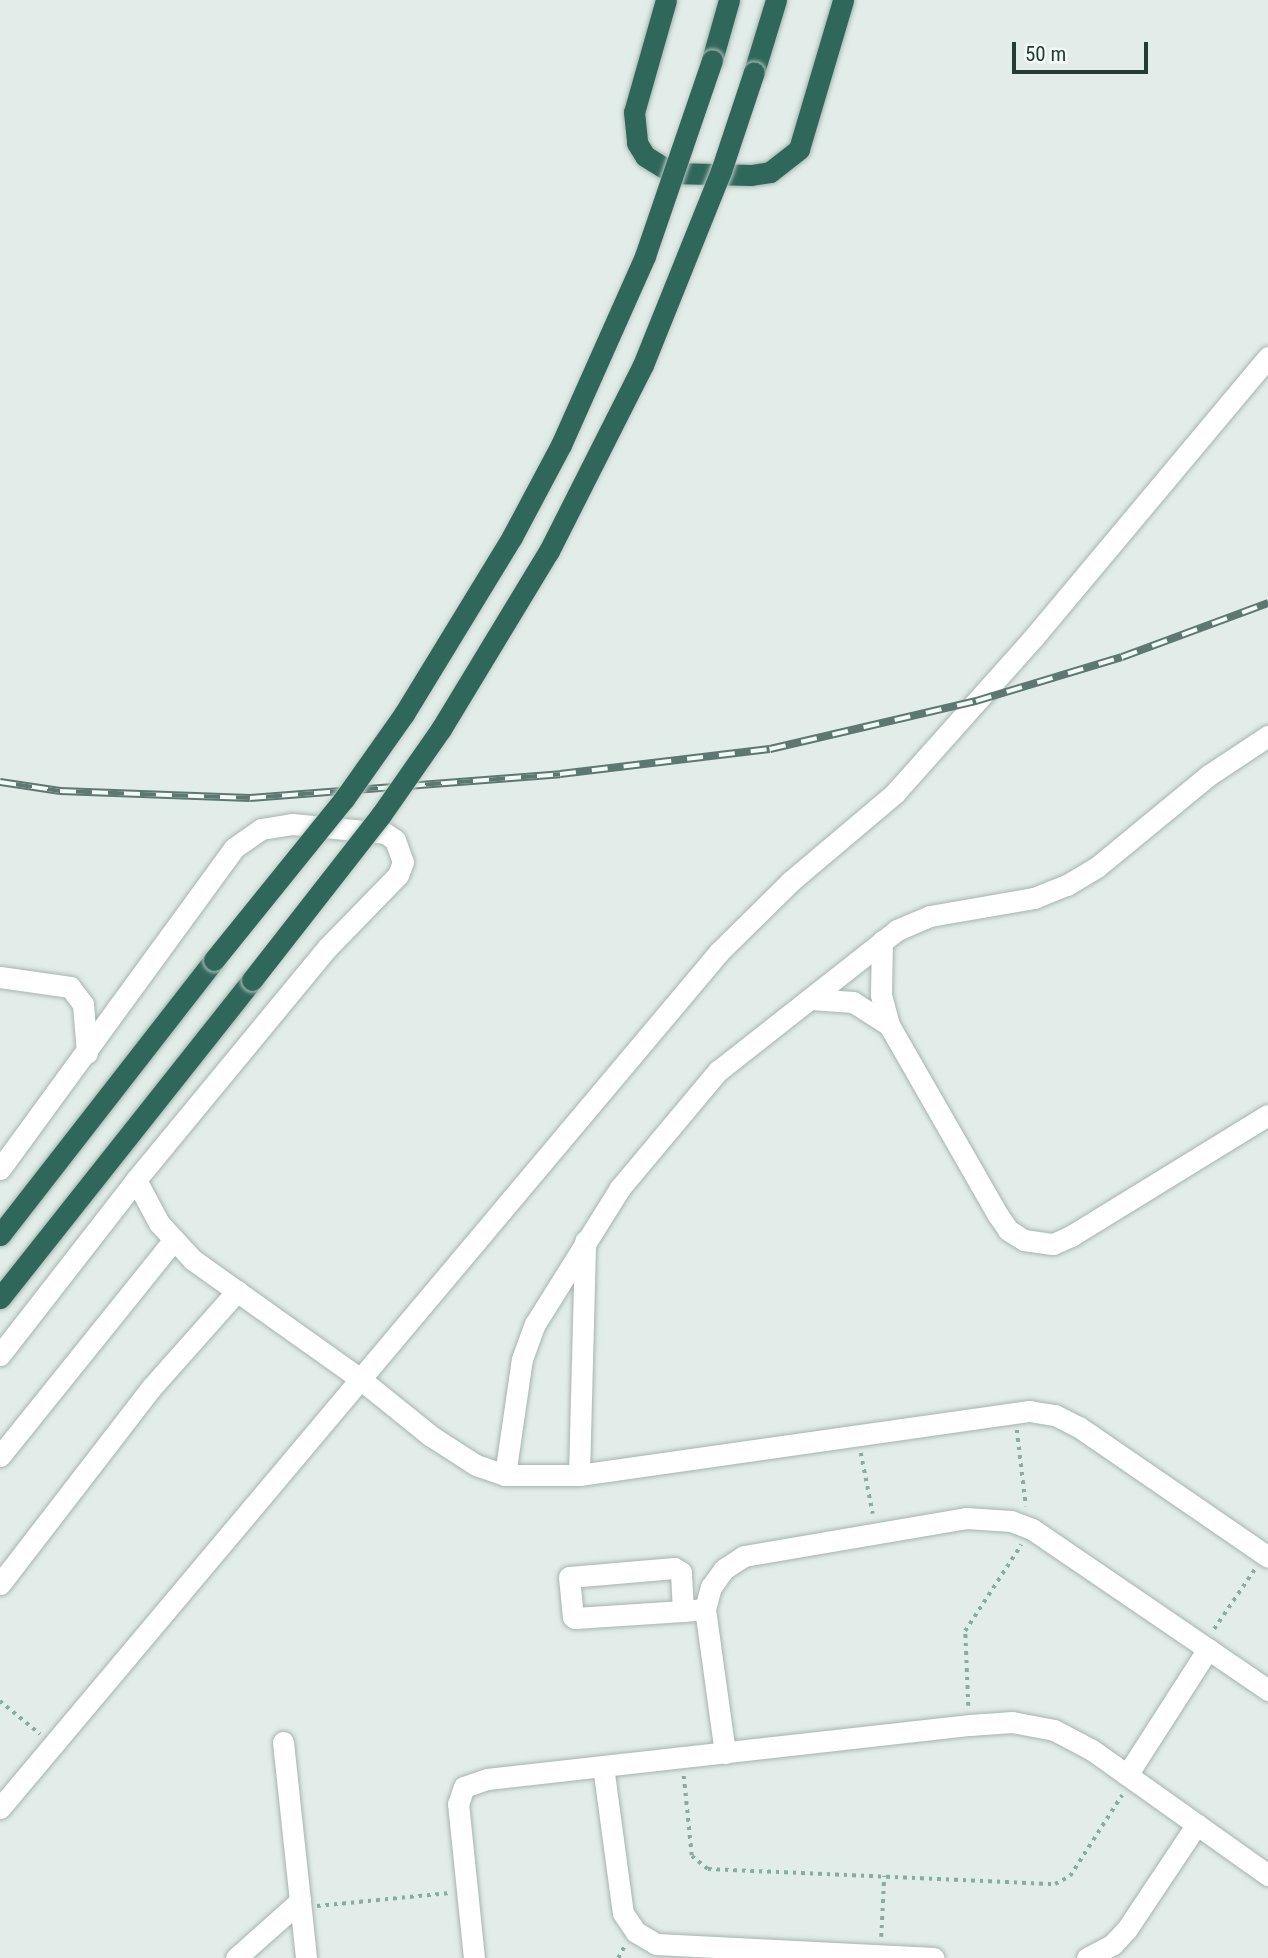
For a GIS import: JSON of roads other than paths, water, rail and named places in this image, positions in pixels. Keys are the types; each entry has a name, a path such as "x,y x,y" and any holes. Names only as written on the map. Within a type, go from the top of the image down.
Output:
{"highway":[{"path":"666,0 634,111 637,143 645,156 672,173 751,176 769,172 799,149 843,0"},
{"path":"0,1235 359,778 460,627 512,537 605,351 681,159 729,0"},
{"path":"0,1298 396,794 483,663 549,551 643,365 721,171 776,0"}],"street":[{"path":"0,1808 719,952 791,880 895,793 1034,637 1268,357"},
{"path":"505,1475 527,1341 585,1241 675,1117 718,1070 883,941 930,916 1034,898 1067,885 1097,867 1209,775 1268,736"},
{"path":"0,1169 87,1053 222,862 248,836 292,824 385,834 395,840 403,862 398,875 327,948 136,1180 0,1355"},
{"path":"883,941 881,995 889,1026 1008,1230 1038,1244 1071,1236 1268,1115"},
{"path":"0,978 70,987 83,1004 87,1053"},
{"path":"811,999 853,1002 889,1026"},
{"path":"136,1180 173,1241 237,1291 359,1378 431,1436 476,1465 505,1475 579,1475 1015,1412 1055,1415 1079,1427 1266,1556"},
{"path":"0,1456 173,1241"},
{"path":"579,1475 585,1241"},
{"path":"0,1584 151,1388 237,1291"},
{"path":"724,1753 705,1609 711,1587 724,1569 744,1556 988,1517 1032,1529 1268,1690"},
{"path":"683,1611 681,1572 674,1568 569,1577 573,1617 683,1611 705,1609"},
{"path":"1129,1777 1206,1647"},
{"path":"474,1958 458,1804 464,1787 487,1779 970,1725 1012,1722 1054,1730 1129,1777 1268,1875"},
{"path":"283,1742 306,1958"},
{"path":"603,1766 624,1913 636,1932 656,1944 678,1948 934,1958"},
{"path":"1087,1958 1113,1944 1127,1929 1197,1824"},
{"path":"236,1958 301,1904"}],"railway":[{"path":"0,782 60,791 250,798 560,774 770,749 976,701 1122,657 1268,603"}]}
